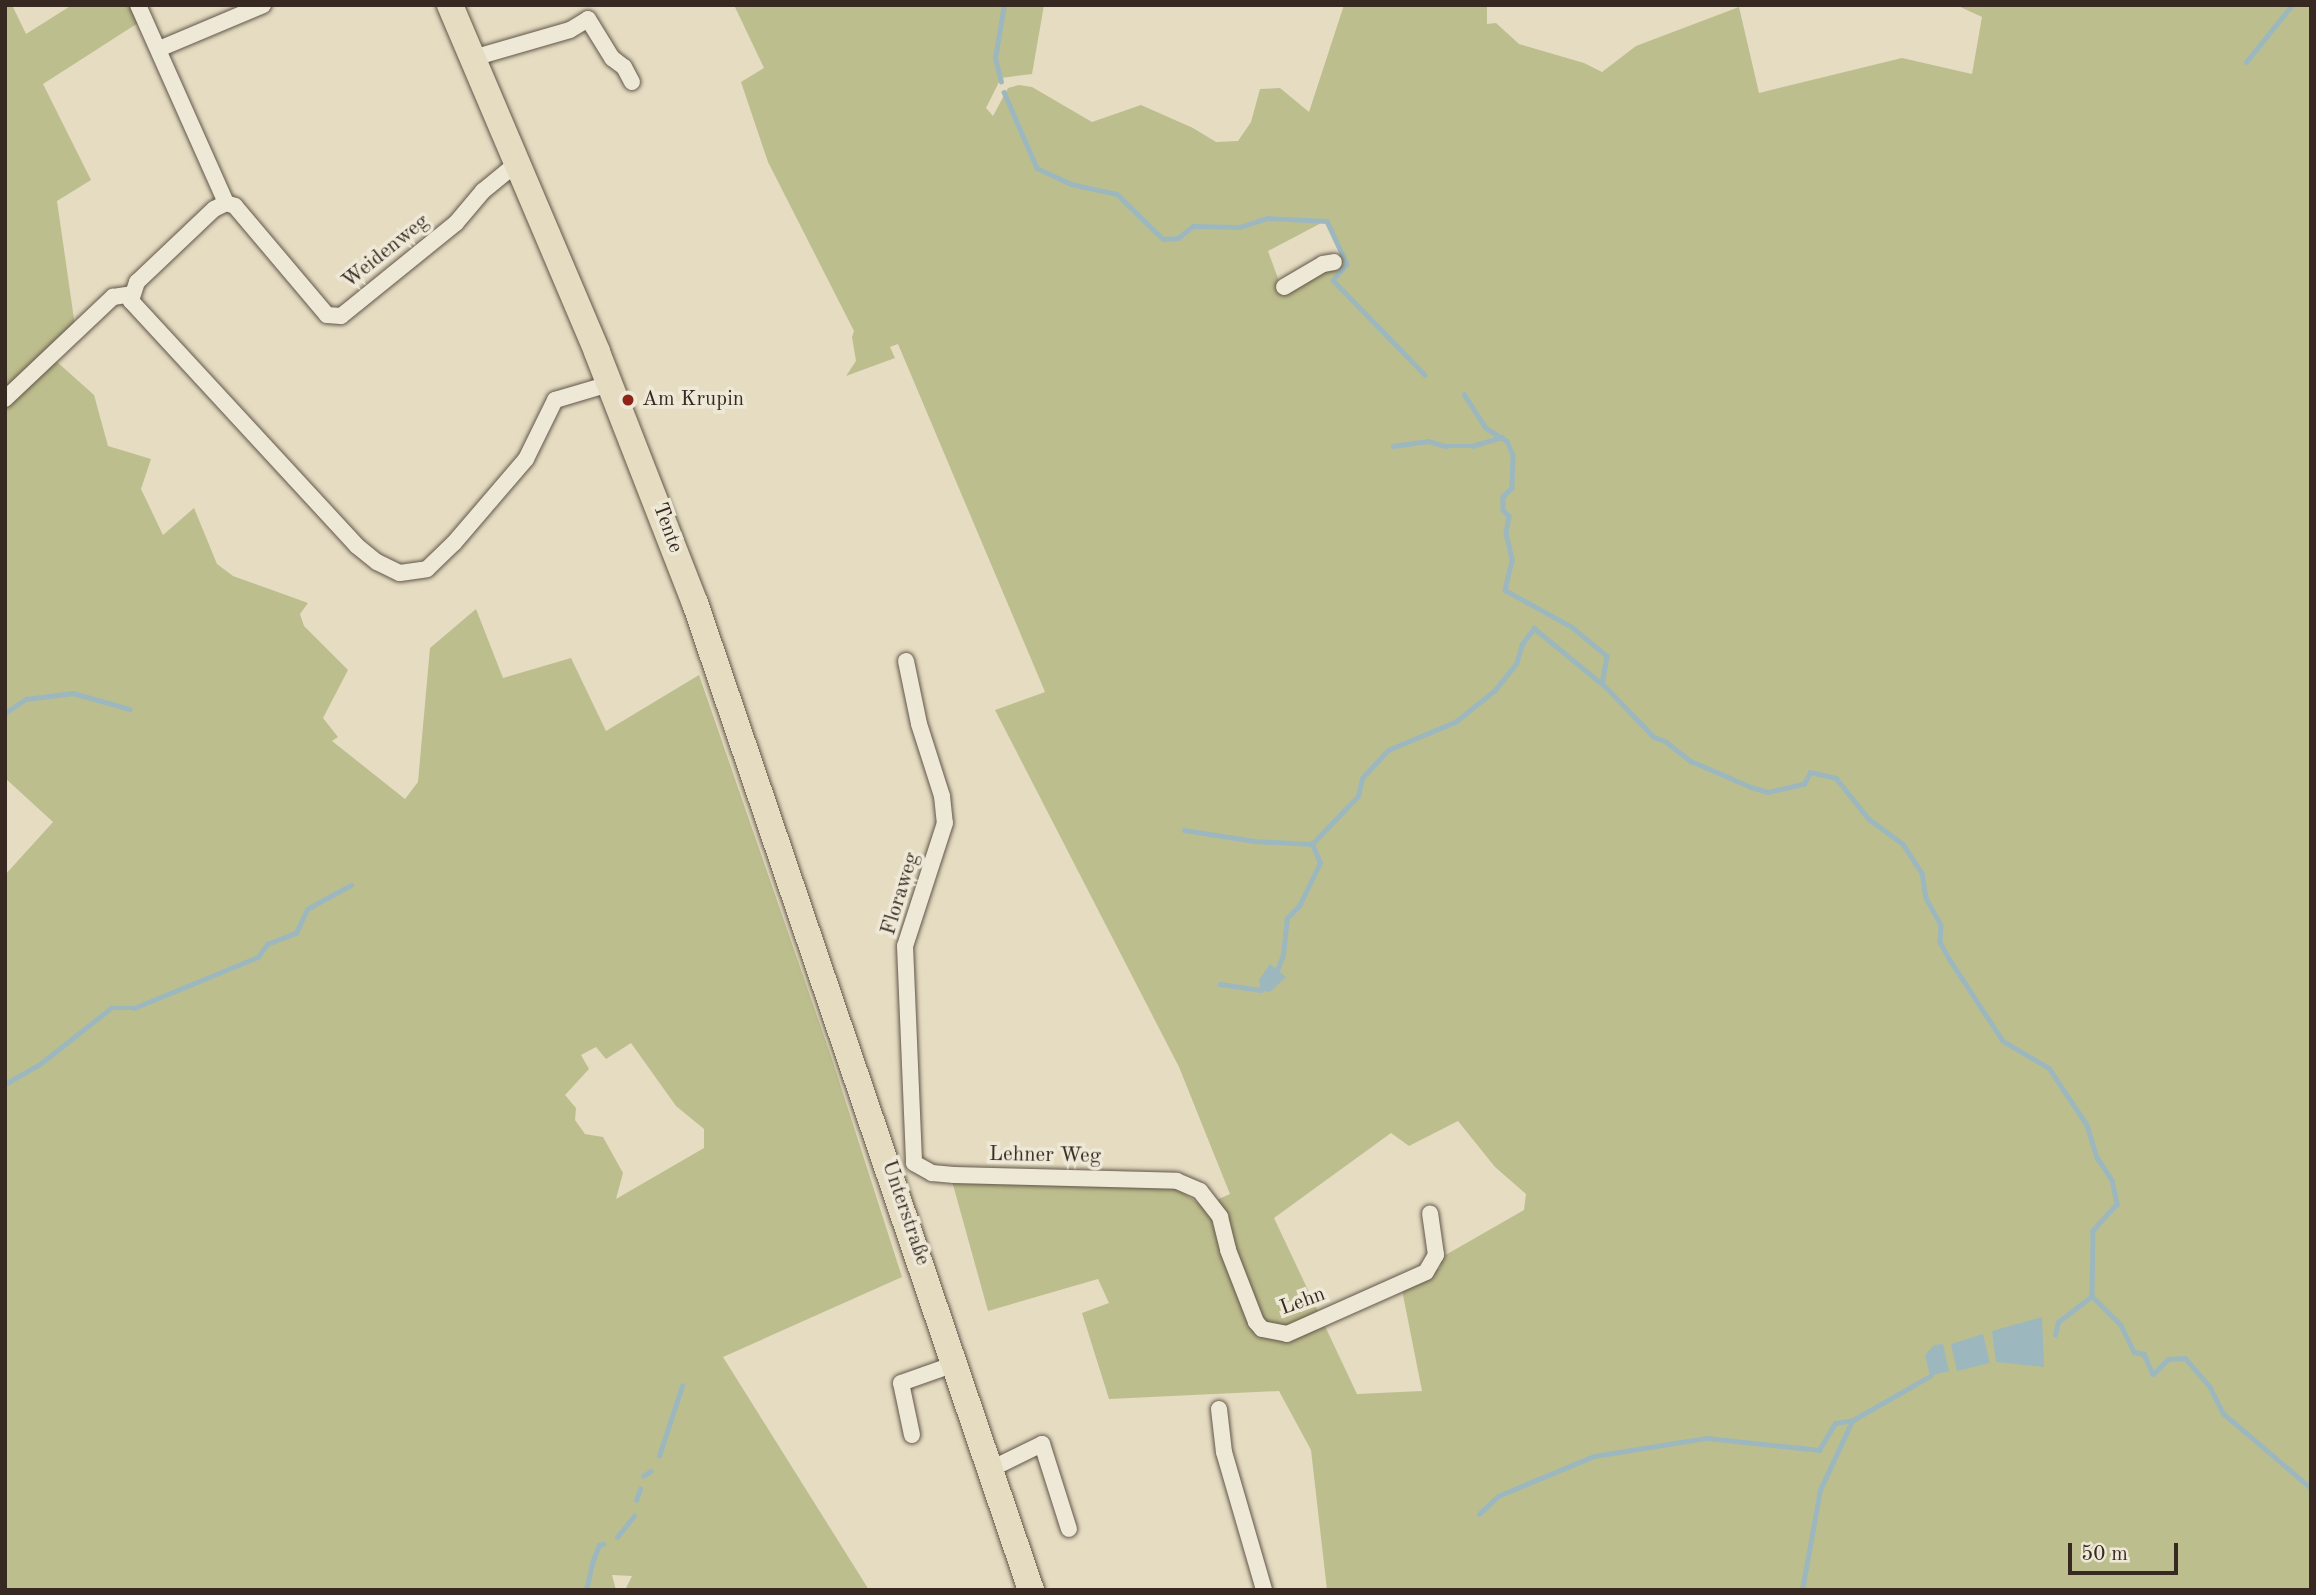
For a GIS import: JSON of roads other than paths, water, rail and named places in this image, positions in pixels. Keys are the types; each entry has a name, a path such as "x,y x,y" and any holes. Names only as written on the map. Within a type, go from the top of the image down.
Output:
{"main road":[{"name":"Tente","path":"450,5 609,384 695,603 853,1062"},
{"name":"Unterstraße","path":"853,1062 903,1168 955,1364 1031,1590"}],"street":[{"name":"Weidenweg","path":"138,5 226,203 235,206 327,316 341,316 456,223 483,191 516,163"},
{"path":"159,49 262,5"},
{"path":"472,58 570,30 588,19 612,58 624,67 632,82"},
{"path":"226,203 214,209 137,282 132,303 357,546 377,562 400,573 427,569 450,547 526,459 555,400 609,384"},
{"path":"1284,287 1322,264 1334,262"},
{"path":"5,399 113,298 132,294"},
{"name":"Floraweg","path":"903,1168 905,946 945,823 942,796 919,724 906,662"},
{"name":"Lehner Weg","path":"903,1168 954,1175 1177,1181"},
{"name":"Lehn","path":"1177,1181 1200,1191 1220,1217 1236,1273 1256,1322 1262,1329 1287,1334 1426,1272 1436,1255 1430,1213"},
{"path":"912,1435 901,1383 955,1364"},
{"path":"1219,1409 1224,1452 1264,1590"},
{"path":"991,1469 1042,1444 1069,1529"}],"water":[{"path":"1270,964 1286,977 1270,992 1261,990 1259,980"},
{"path":"2042,1317 2044,1367 1996,1362 1992,1331"},
{"path":"1983,1334 1990,1363 1957,1371 1951,1344"},
{"path":"1943,1344 1949,1371 1930,1376 1925,1355 1934,1345"}],"waterway":[{"path":"1001,82 995,58 1004,5"},
{"path":"2246,62 2292,5"},
{"path":"1004,92 1037,168 1071,184 1117,194 1163,239 1178,238 1193,226 1240,227 1267,218 1327,221 1347,264 1333,280 1425,375"},
{"path":"1464,394 1486,428 1507,441 1513,455 1512,488 1503,497 1503,510 1509,516 1506,533 1512,560 1505,590 1572,627 1607,656 1602,683 1654,737 1665,741 1691,761 1768,792 1804,784 1810,772 1836,778 1869,819 1903,844 1922,873 1926,898 1941,925 1940,942 1950,960 2003,1041 2049,1068 2087,1125 2097,1157 2112,1180 2117,1204 2093,1231 2092,1296 2121,1325 2134,1352 2144,1354 2153,1374 2168,1359 2185,1358 2210,1387 2224,1414 2311,1488"},
{"path":"1393,446 1428,441 1446,446 1472,446 1502,437"},
{"path":"1276,973 1283,955 1287,918 1299,906 1320,863 1312,844 1358,796 1362,778 1388,750 1455,722 1494,691 1516,664 1522,644 1534,628 1601,683"},
{"path":"5,713 26,699 73,693 130,709"},
{"path":"1184,830 1254,841 1312,844"},
{"path":"5,1084 40,1064 111,1008 134,1008 258,957 267,944 296,933 307,909 351,885"},
{"path":"1220,984 1261,990 1263,987"},
{"path":"2055,1335 2058,1322 2092,1296"},
{"path":"1479,1514 1498,1496 1594,1456 1707,1438 1819,1450 1835,1423 1853,1420 1930,1376"},
{"path":"659,1456 682,1386"},
{"path":"1802,1590 1820,1490 1852,1421"},
{"path":"643,1476 651,1471"},
{"path":"636,1500 640,1489"},
{"path":"617,1537 634,1516"},
{"path":"586,1590 592,1563 599,1545 603,1544"}],"place":[{"name":"Am Krupin","path":"628,400"}]}
